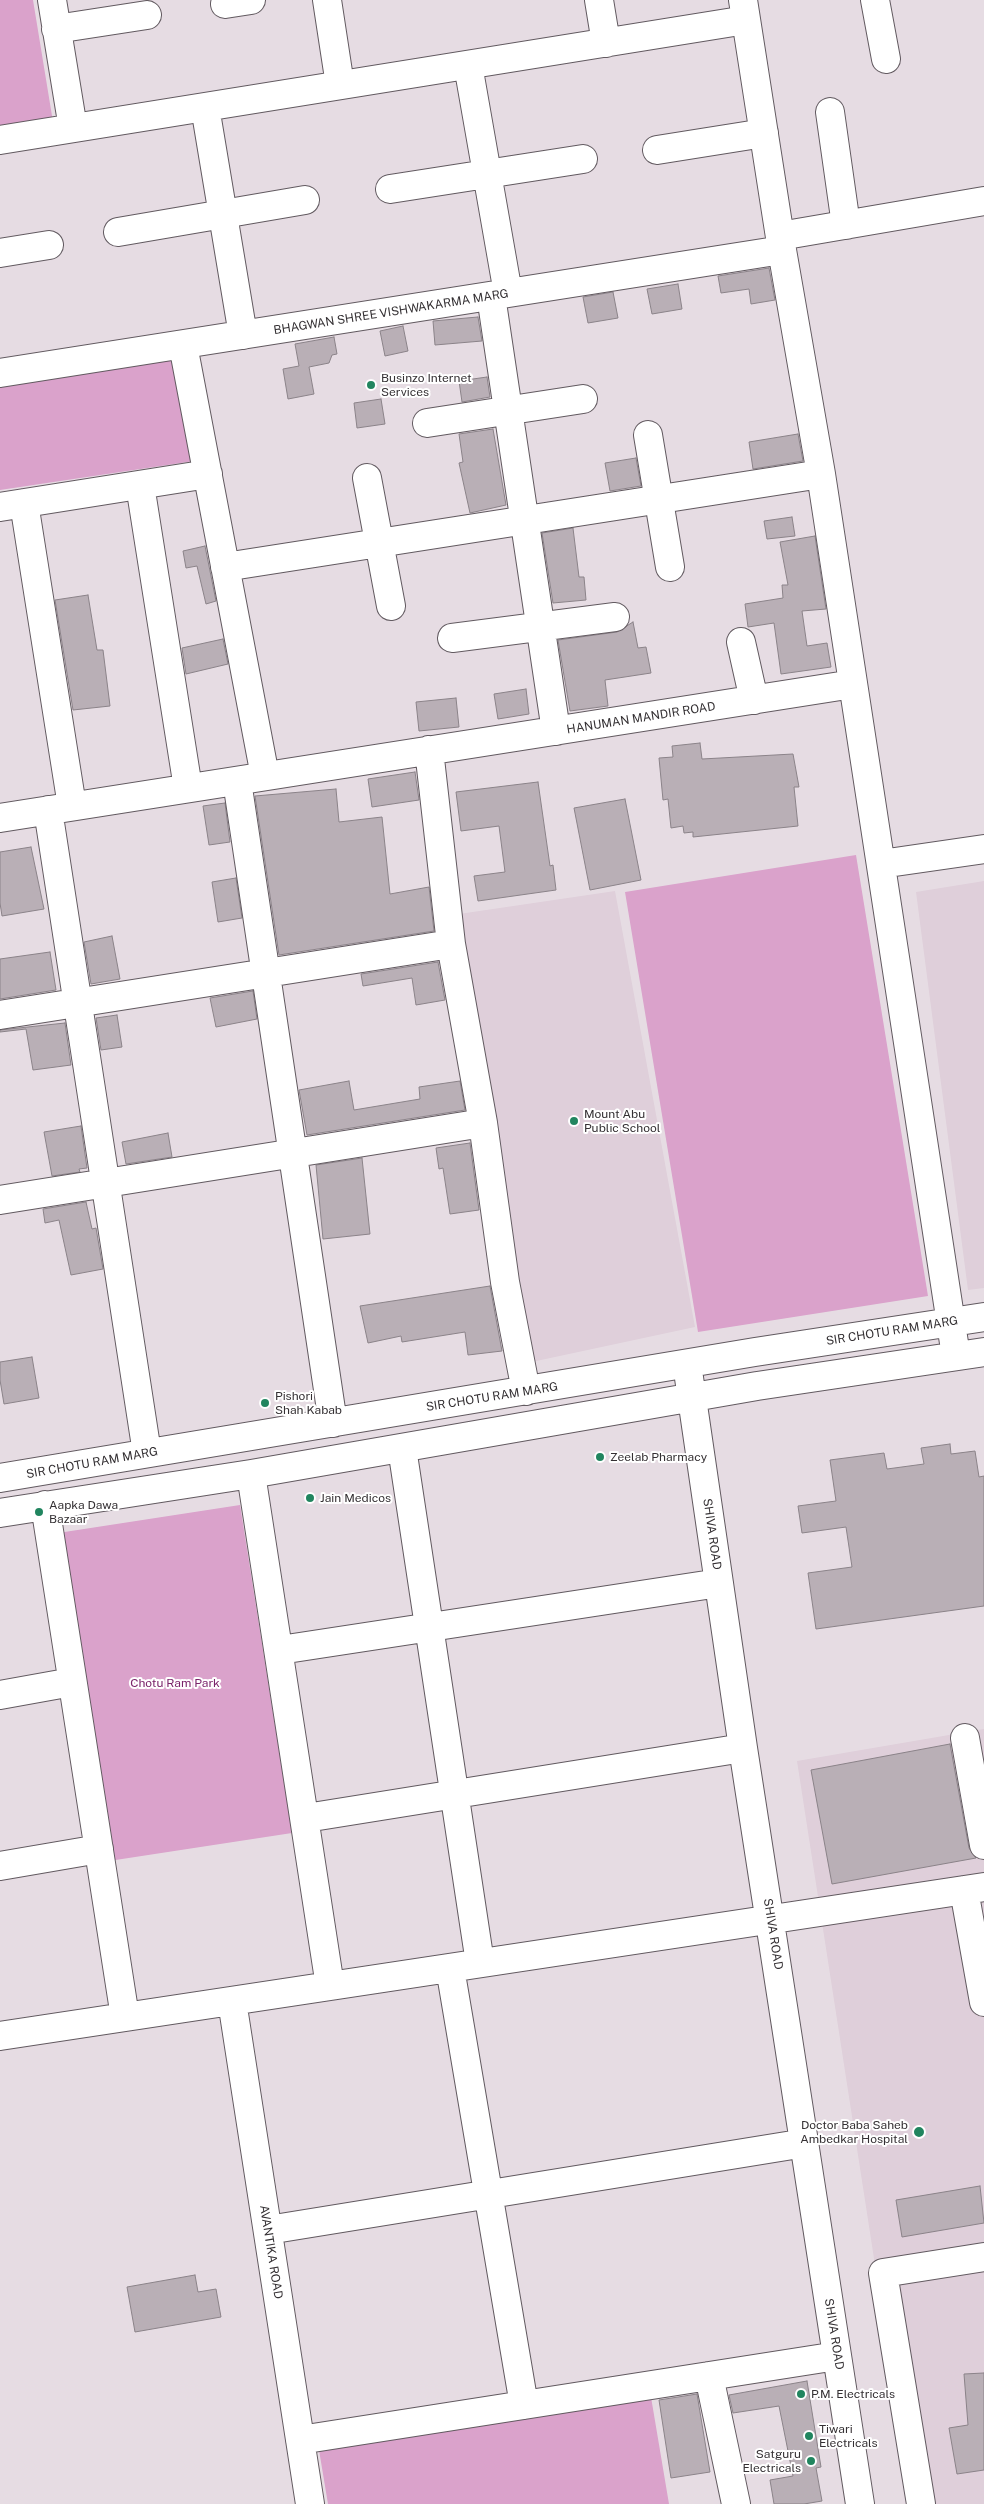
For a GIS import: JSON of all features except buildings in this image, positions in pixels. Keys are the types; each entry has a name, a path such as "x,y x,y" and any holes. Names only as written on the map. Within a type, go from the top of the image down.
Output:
{"street":[{"path":"52,0 73,128"},
{"path":"225,4 251,0"},
{"path":"327,0 340,85"},
{"path":"599,0 606,43"},
{"path":"875,0 886,59"},
{"path":"0,140 606,43 745,10 781,243 821,474 956,1356"},
{"path":"56,29 147,16"},
{"path":"468,65 487,174 500,295 509,410 556,731"},
{"path":"205,107 244,335"},
{"path":"830,112 846,225"},
{"path":"657,150 764,133"},
{"path":"390,189 583,160"},
{"path":"118,232 305,200"},
{"name":"BHAGWAN SHREE VISHWAKARMA MARG","path":"0,374 500,295 781,243 846,225 984,202"},
{"path":"0,253 48,245"},
{"path":"183,345 265,776"},
{"path":"427,423 583,399"},
{"path":"648,435 670,567"},
{"path":"147,1453 78,1003 60,808 12,505 208,474"},
{"path":"226,567 821,474"},
{"path":"368,478 391,606"},
{"path":"140,485 188,788"},
{"path":"452,638 615,617"},
{"path":"741,642 754,700"},
{"name":"HANUMAN MANDIR ROAD","path":"0,818 853,684"},
{"path":"429,750 451,944 484,1124 505,1282 526,1391"},
{"path":"237,781 333,1423"},
{"path":"881,864 984,849"},
{"path":"0,1015 451,944"},
{"path":"0,1200 484,1124"},
{"name":"SIR CHOTU RAM MARG","path":"0,1478 687,1364 984,1317"},
{"path":"0,1513 252,1474 692,1397 984,1352"},
{"name":"SHIVA ROAD","path":"687,1364 743,1748 771,1919 860,2504"},
{"path":"402,1448 480,1963"},
{"path":"252,1474 306,1818 330,1986"},
{"path":"45,1505 125,2017"},
{"path":"280,1650 718,1583"},
{"path":"0,1695 72,1682"},
{"path":"965,1738 984,1846"},
{"path":"306,1818 743,1748"},
{"path":"0,1866 99,1849"},
{"path":"0,2036 974,1889 984,2002"},
{"path":"450,1968 524,2405"},
{"name":"AVANTIKA ROAD","path":"232,2001 310,2504"},
{"path":"268,2230 805,2143"},
{"path":"921,2504 883,2273 984,2257"},
{"path":"300,2440 837,2356"},
{"path":"709,2376 736,2504"}],"shaded area":[{"path":"984,881 984,1288 968,1290 916,892"},
{"name":"Mount Abu Public School","path":"615,891 695,1327 527,1363 459,914"},
{"name":"Doctor Baba Saheb Ambedkar Hospital","path":"984,1729 984,2504 912,2504 797,1761"}],"green space":[{"path":"0,0 33,0 53,122 0,130"},
{"path":"177,351 194,461 0,490 0,378"},
{"path":"856,855 928,1296 698,1332 625,892"},
{"name":"Chotu Ram Park","path":"240,1505 292,1833 109,1861 58,1533"},
{"path":"651,2397 669,2504 328,2504 319,2450"}],"place":[{"name":"Businzo Internet Services","path":"371,385"},
{"name":"Mount Abu Public School","path":"574,1121"},
{"name":"Pishori Shah Kabab","path":"265,1403"},
{"name":"Zeelab Pharmacy","path":"600,1457"},
{"name":"Jain Medicos","path":"310,1498"},
{"name":"Aapka Dawa Bazaar","path":"39,1512"},
{"name":"Doctor Baba Saheb Ambedkar Hospital","path":"919,2132"},
{"name":"P.M. Electricals","path":"801,2394"},
{"name":"Tiwari Electricals","path":"809,2436"},
{"name":"Satguru Electricals","path":"811,2461"}]}
